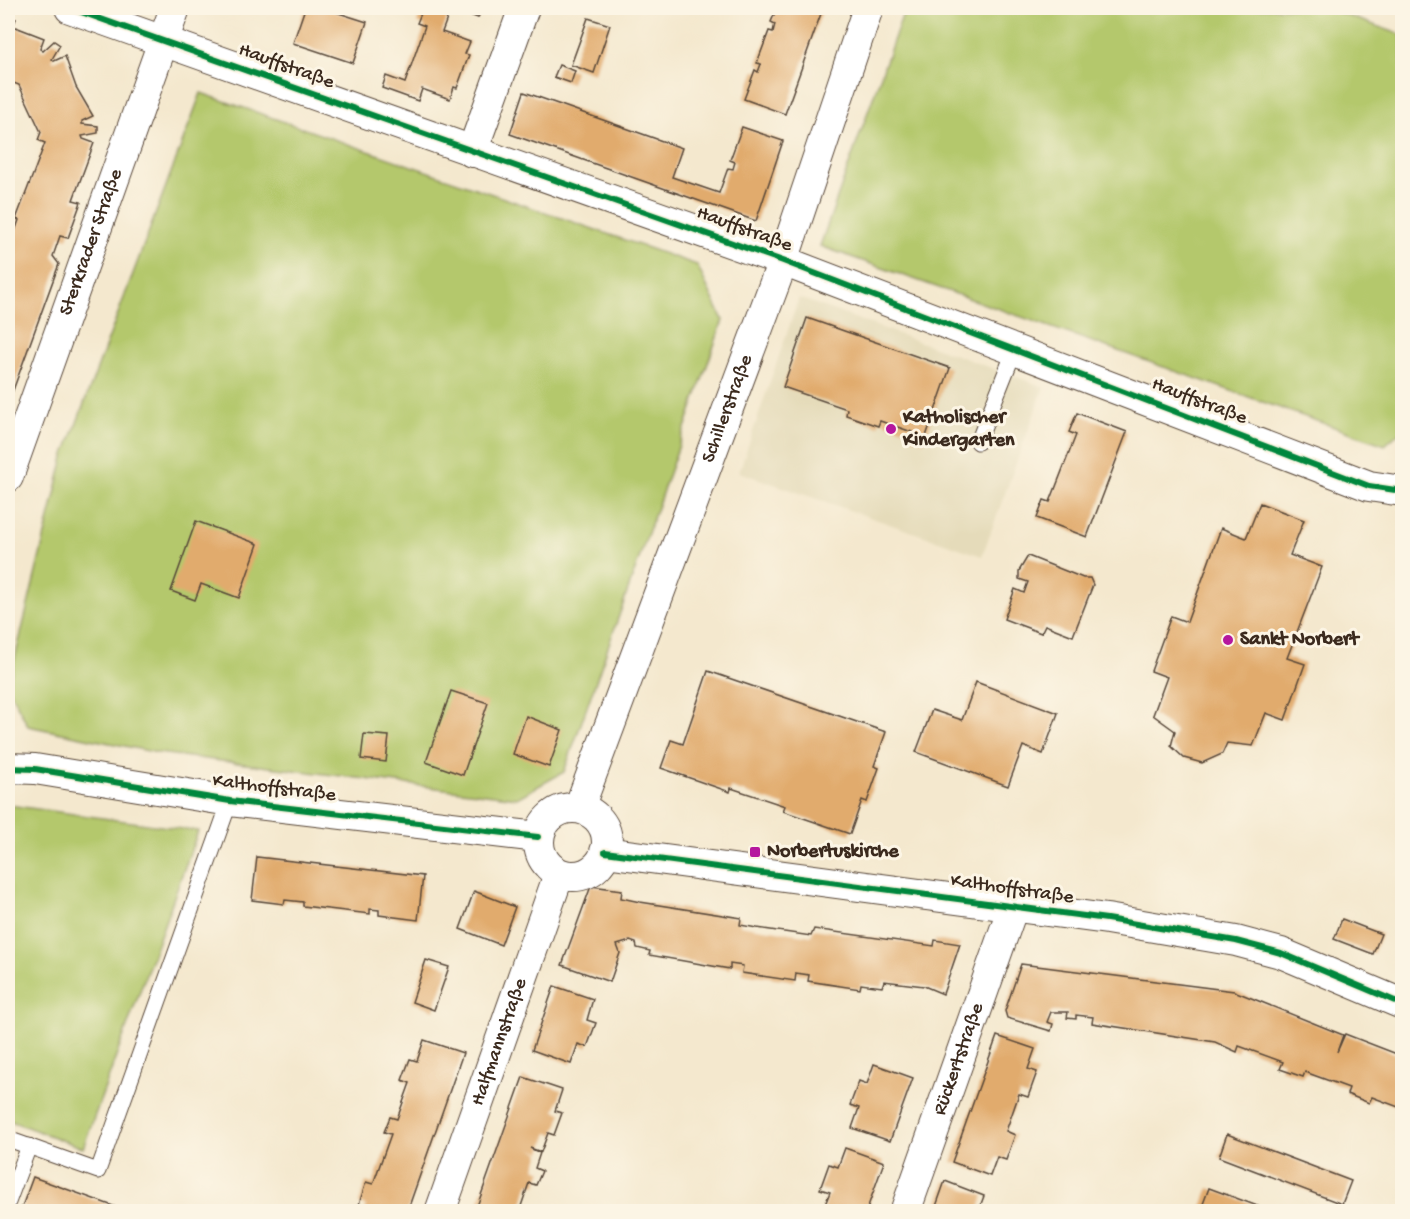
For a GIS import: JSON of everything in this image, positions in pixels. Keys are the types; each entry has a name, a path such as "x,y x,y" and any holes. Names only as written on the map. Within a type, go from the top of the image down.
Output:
{"street":[{"name":"Hauffstraße","path":"70,8 783,261 1369,486 1402,491"},
{"name":"Sterkrader Straße","path":"8,477 175,8"},
{"path":"472,152 524,8"},
{"name":"Schillerstraße","path":"579,808 783,261 868,8"},
{"name":"Kalthoffstraße","path":"8,768 35,769 230,801 538,837"},
{"path":"579,808 591,812 599,820 607,841 606,852 592,870 570,876 559,874 542,859 538,837 549,817 558,810 579,808"},
{"name":"Kalthoffstraße","path":"606,852 1013,907 1236,941 1281,953 1402,1004"},
{"name":"Halfmannstraße","path":"440,1212 559,874"},
{"name":"Rückertstraße","path":"905,1212 1013,907"}],"lane":[{"path":"978,442 1014,349"},
{"path":"8,1139 98,1171 230,801"},
{"path":"8,1202 29,1146"}],"shaded area":[{"name":"Katholischer Kindergarten","path":"799,298 1044,387 982,556 739,472"}],"green space":[{"path":"905,8 1326,8 1402,35 1402,430 1385,445 820,246"},
{"path":"201,93 697,265 723,320 564,772 517,798 158,753 28,726 8,687 64,457"},
{"path":"8,805 198,831 83,1148 8,1120"}],"building":[{"path":"305,8 323,8 367,22 353,63 293,43"},
{"path":"412,8 451,8 442,32 470,42 465,54 469,55 457,88 454,87 450,99 422,89 418,101 382,88 386,76 405,83 425,26 417,23 422,11"},
{"path":"451,8 482,8 478,18"},
{"path":"777,8 823,8 785,114 744,99 755,70 758,72 761,64 757,63 769,31 773,32 775,24 771,22"},
{"path":"8,16 16,19 13,26 44,38 40,49 43,51 54,41 60,45 52,59 54,61 65,56 76,87 93,116 82,121 82,124 98,126 98,133 82,136 83,139 94,143 73,200 81,202 68,238 60,236 53,256 59,264 8,404 8,251 19,220 16,219 45,143 38,140 41,132 19,85 11,82 13,75 8,73"},
{"path":"588,18 610,25 594,73 571,65"},
{"path":"559,65 575,71 571,83 554,77"},
{"path":"524,92 682,148 672,177 719,193 728,168 733,169 735,162 730,160 742,127 783,141 756,221 510,134"},
{"path":"807,318 950,368 924,442 910,437 912,432 880,421 878,426 846,415 847,409 783,387"},
{"path":"1077,413 1127,432 1087,537 1037,518 1044,500 1050,502 1076,435 1069,432"},
{"name":"Sankt Norbert","path":"1260,503 1304,520 1290,555 1322,567 1287,658 1305,664 1285,720 1266,713 1253,746 1227,743 1222,754 1202,763 1184,758 1171,746 1175,731 1153,715 1167,677 1151,671 1171,616 1187,622 1221,528 1246,538"},
{"path":"196,521 258,544 239,598 201,584 195,600 171,591"},
{"path":"1028,556 1083,578 1090,578 1093,585 1073,636 1045,625 1041,633 1004,619 1015,589 1024,593 1028,582 1019,579 1019,571"},
{"path":"708,671 886,732 874,766 879,768 867,802 862,800 850,834 783,811 785,806 731,788 730,792 661,768 671,740 683,744"},
{"path":"976,682 1058,713 1043,754 1023,746 1008,786 916,752 932,710 962,720"},
{"path":"451,691 488,703 463,775 426,762"},
{"path":"526,716 562,730 549,767 513,754"},
{"path":"364,734 389,736 386,762 361,759"},
{"path":"257,857 423,876 418,920 379,915 379,910 370,909 370,914 303,906 303,902 285,900 284,904 252,900"},
{"path":"591,886 622,890 621,898 741,918 740,925 757,928 811,936 814,929 934,946 935,940 960,944 943,994 924,986 884,981 882,987 861,984 860,989 808,981 809,975 796,973 795,981 742,973 743,966 730,964 730,969 649,955 650,951 637,948 636,943 630,941 617,945 620,953 610,982 562,965"},
{"path":"474,891 515,907 501,945 460,929"},
{"path":"1342,919 1381,934 1373,954 1334,939"},
{"path":"426,960 449,967 434,1010 412,1002"},
{"path":"1021,964 1234,991 1343,1035 1337,1052 1345,1034 1402,1056 1401,1108 1372,1097 1369,1103 1347,1094 1349,1088 1305,1072 1303,1077 1280,1069 1283,1062 1239,1046 1237,1052 1215,1042 1092,1023 1093,1017 1076,1015 1076,1019 1067,1018 1068,1012 1051,1012 1047,1022 1053,1024 1051,1031 1007,1018 1005,1011"},
{"path":"554,986 593,999 587,1020 596,1023 587,1047 578,1044 571,1064 532,1050"},
{"path":"997,1036 1035,1049 1028,1069 1037,1072 1028,1097 1019,1094 1006,1131 1015,1135 1006,1160 997,1157 990,1176 952,1162"},
{"path":"424,1040 463,1053 407,1212 364,1212 366,1206 359,1204 366,1182 373,1184 391,1134 384,1132 390,1117 397,1119 410,1083 402,1080 410,1059 417,1061"},
{"path":"874,1064 913,1078 890,1141 852,1128 859,1108 850,1105 859,1081 867,1084"},
{"path":"523,1077 562,1090 555,1111 562,1113 554,1135 548,1133 541,1152 530,1148 540,1153 535,1168 542,1171 536,1185 529,1183 519,1212 475,1212"},
{"path":"1227,1134 1351,1181 1342,1204 1219,1157"},
{"path":"845,1148 884,1162 866,1212 822,1212 830,1192 820,1189 829,1164 838,1167"},
{"path":"33,1177 127,1211 127,1212 20,1212"},
{"path":"945,1181 984,1196 978,1212 934,1212"},
{"path":"1209,1188 1271,1211 1271,1212 1200,1212"}],"cycle path":[{"path":"70,8 783,261 1369,486 1402,491"},
{"path":"8,768 35,769 230,801 538,837"},
{"path":"605,852 1107,919 1236,941 1281,953 1402,1004"}],"place":[{"name":"Katholischer Kindergarten","path":"891,429"},
{"name":"Sankt Norbert","path":"1228,640"},
{"name":"Norbertuskirche","path":"755,852"}]}
